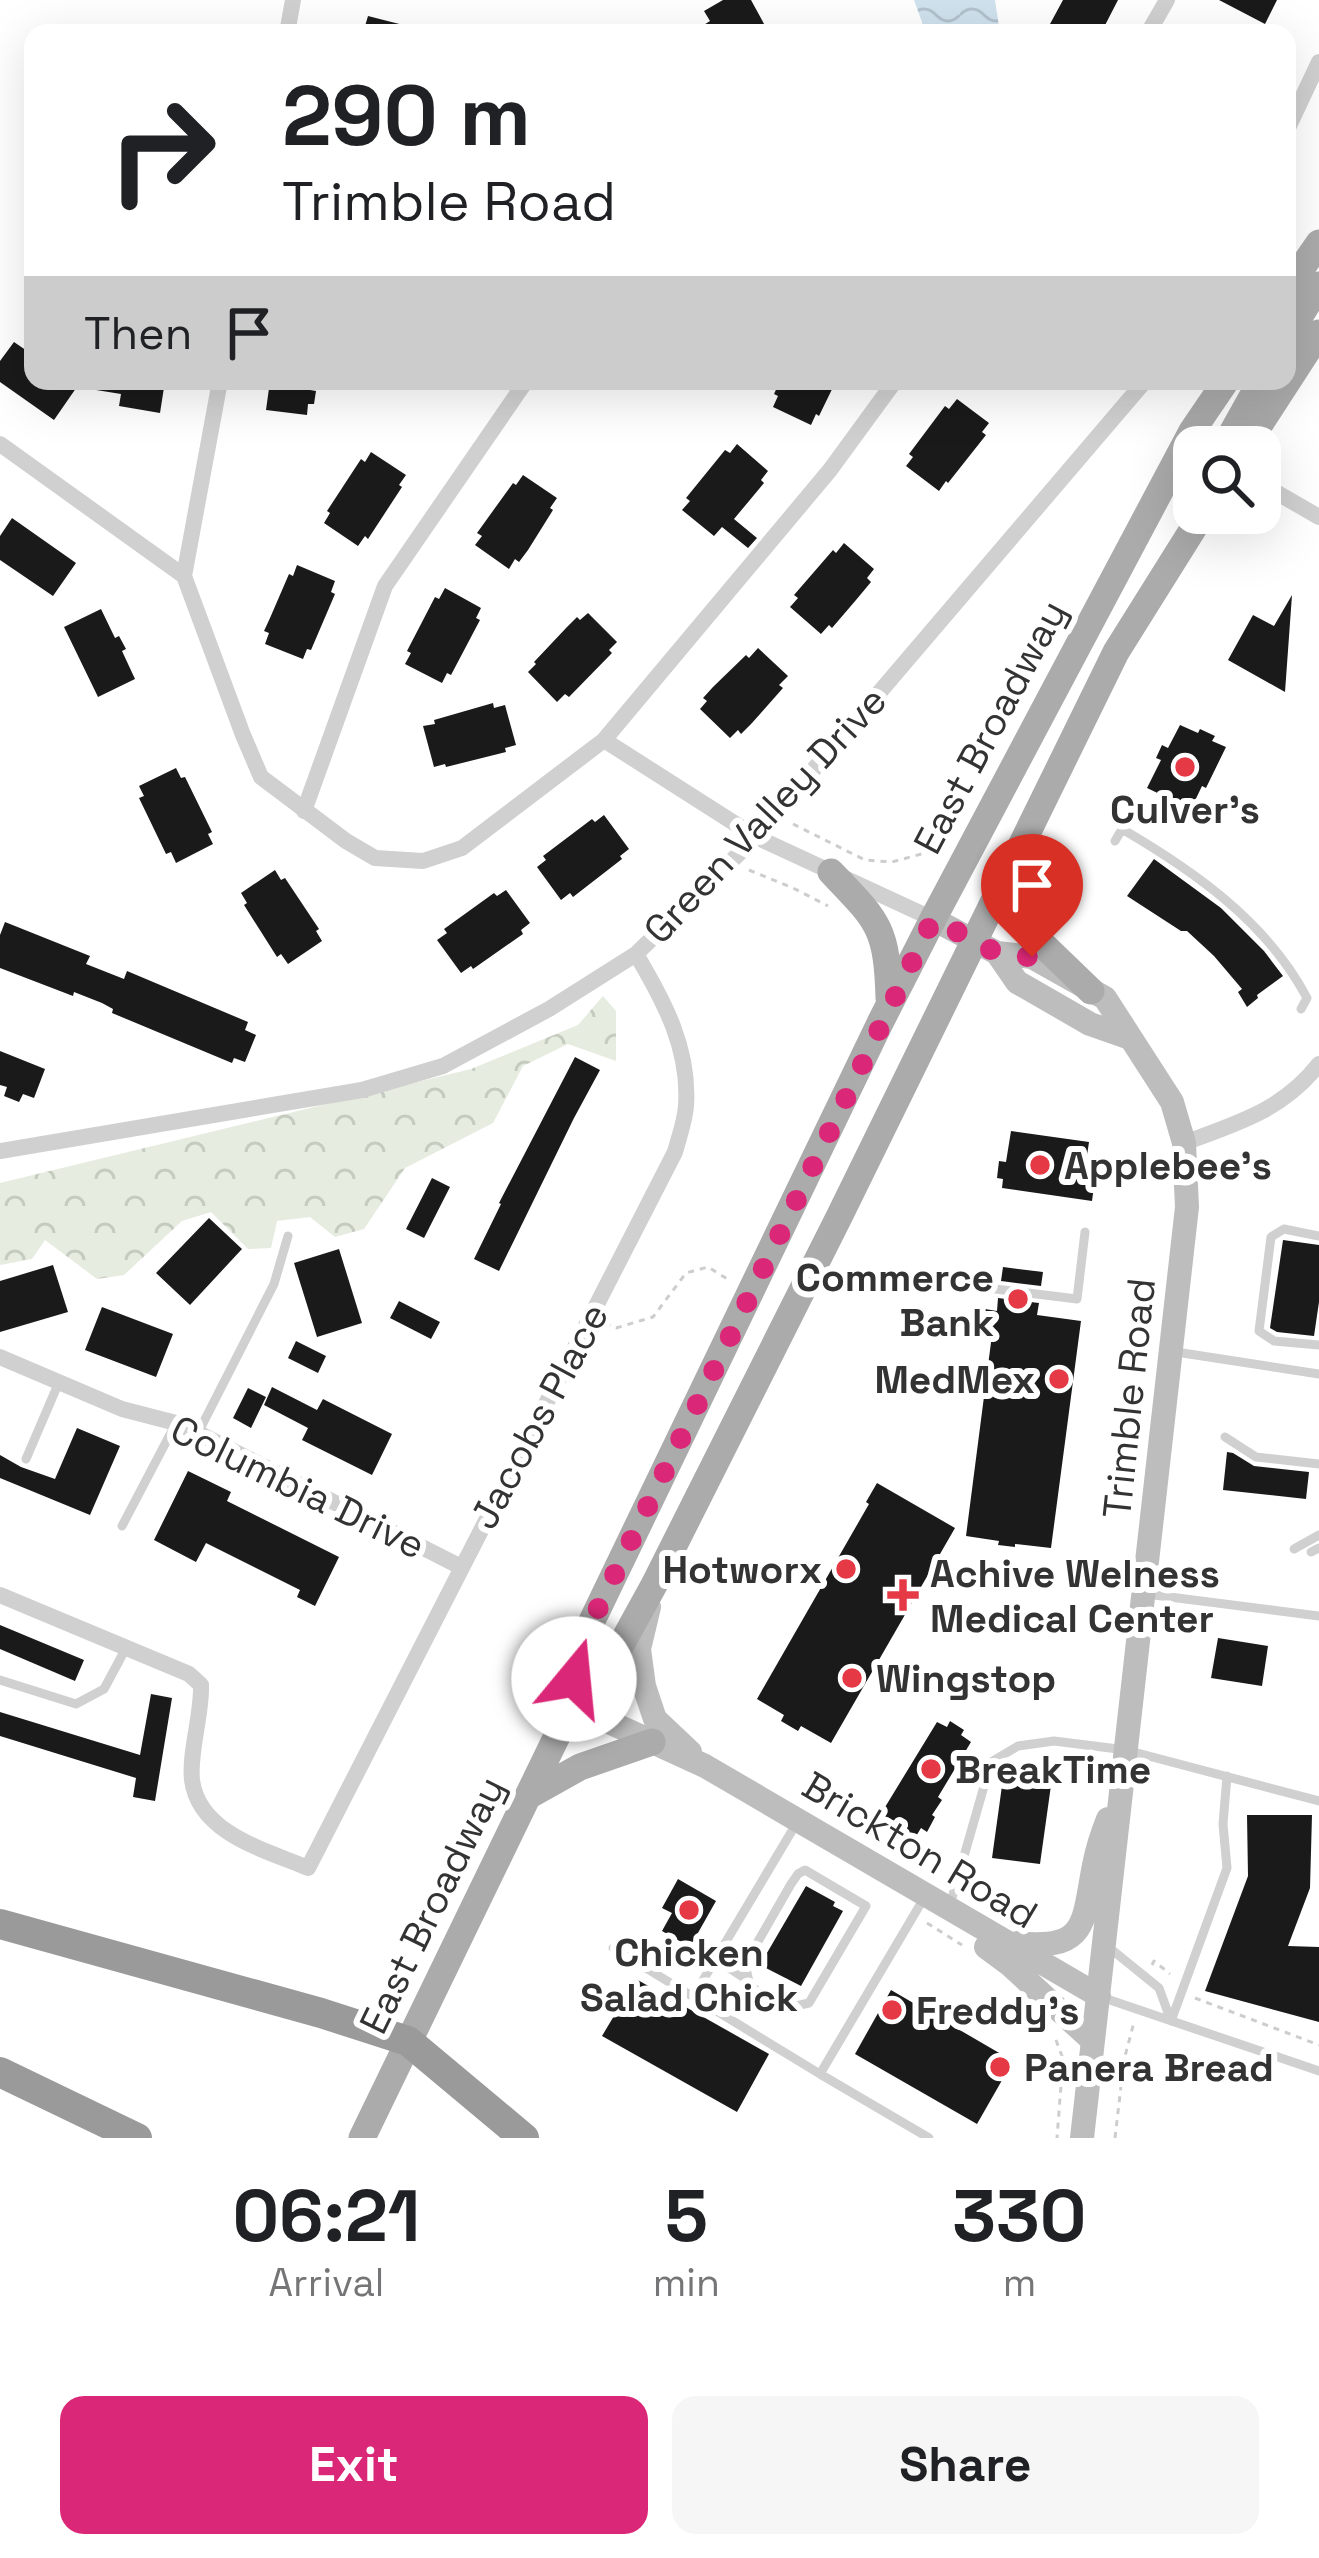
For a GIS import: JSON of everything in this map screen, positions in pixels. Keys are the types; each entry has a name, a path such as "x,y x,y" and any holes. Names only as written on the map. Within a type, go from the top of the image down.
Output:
{"highway":[{"path":"0,1924 408,2041 524,2138"},
{"path":"0,2072 136,2138"}],"main road":[{"path":"1296,276 1319,242"},
{"path":"1296,323 1319,285"},
{"path":"1296,368 1319,333"},
{"name":"East Broadway","path":"362,2138 572,1705 577,1652 890,1004 1192,431 1220,390"},
{"path":"1236,426 1257,390"},
{"path":"1259,426 1282,390"},
{"name":"East Broadway","path":"572,1705 605,1674 654,1585 847,1202 985,946 1016,851 1115,652 1190,534"},
{"path":"1016,851 1025,917 1037,939 1091,991"},
{"path":"830,872 872,915 884,938 890,1004"},
{"path":"530,1795 580,1767 652,1742"}],"street":[{"path":"1296,111 1319,62"},
{"path":"218,390 184,576 243,736 261,777 304,811 375,858 423,861 462,848 604,740 830,470 888,390"},
{"path":"304,811 385,586 520,390"},
{"name":"Green Valley Drive","path":"0,1151 362,1090 403,1079 442,1066 549,1009 636,954 756,837 1137,390"},
{"path":"0,444 184,576"},
{"path":"1281,495 1319,517"},
{"path":"604,740 756,837 933,919"},
{"name":"Trimble Road","path":"933,919 985,946 1032,957 1105,998 1172,1102 1184,1143 1187,1207 1082,2138"},
{"name":"Trimble Road","path":"985,946 1017,982 1090,1024 1130,1038"},
{"name":"Jacobs Place","path":"127,1648 188,1674 201,1685 191,1778 197,1799 216,1823 236,1838 308,1868 675,1152 686,1109 686,1074 664,1002 636,954"},
{"path":"1184,1143 1255,1117 1286,1099 1319,1064"},
{"name":"Columbia Drive","path":"0,1357 122,1409 197,1432 460,1567"},
{"name":"Brickton Road","path":"654,1585 639,1649 644,1686 655,1719 705,1766"},
{"path":"0,1595 127,1648"},
{"name":"Brickton Road","path":"572,1705 705,1766 926,1896 944,1916 1004,1942 1099,1996"},
{"path":"1004,1942 1045,1946 1065,1940 1080,1928 1094,1861 1121,1790"},
{"path":"944,1916 1009,1964 1094,2041"}],"lane":[{"path":"1114,842 1122,829 1167,855 1251,923 1292,969 1307,998 1301,1010"},
{"path":"1319,1236 1284,1229 1271,1237 1259,1331 1274,1341 1319,1345"},
{"path":"962,1285 1077,1299 1085,1232"},
{"path":"197,1432 274,1284 288,1236"},
{"path":"1171,1352 1319,1374"},
{"path":"26,1459 58,1382"},
{"path":"122,1526 176,1423"},
{"path":"1225,1437 1256,1457 1319,1464"},
{"path":"1294,1550 1319,1534"},
{"path":"1144,1594 1319,1616"},
{"path":"0,1680 76,1705 104,1688 127,1648"},
{"path":"944,1916 991,1762 1018,1746 1054,1741 1126,1750 1319,1801"},
{"path":"1171,2020 1227,1868 1223,1824 1227,1776"},
{"path":"693,1996 799,1820"},
{"path":"716,1959 787,2008 809,2003 866,1906 805,1870 797,1874 746,1964 749,1981"},
{"path":"820,2074 926,1896"},
{"path":"1105,1943 1159,1988 1171,2020"},
{"path":"613,1948 928,2138"},
{"path":"1099,1996 1319,2071"}],"path":[{"path":"773,814 865,860 892,862 925,853"},
{"path":"731,863 828,906"},
{"path":"592,1317 616,1328 653,1317 686,1274 708,1267 730,1281"},
{"path":"944,1916 966,1948"},
{"path":"1115,2138 1136,2008"},
{"path":"1055,2038 1064,2059 1057,2138"}],"green space":[{"path":"603,996 616,1011 616,1061 568,1044 523,1066 493,1123 405,1168 364,1229 335,1237 310,1217 277,1221 271,1248 248,1249 211,1212 182,1221 124,1275 97,1279 45,1240 32,1259 0,1265 0,1183 471,1069 578,1025"}],"water":[{"path":"914,0 995,0 999,24 922,24"}],"building":[{"path":"723,0 751,0 764,24 705,24 710,21 704,11"},
{"path":"1063,0 1118,0 1106,24 1050,24"},
{"path":"1219,0 1277,0 1265,24"},
{"path":"368,16 399,24 366,24"},
{"path":"14,342 24,349 24,390 75,390 54,420 0,382 0,361"},
{"path":"96,390 164,390 160,413 119,406 121,394"},
{"path":"269,390 316,391 307,415 266,410"},
{"path":"776,390 832,390 811,425 773,407 778,396"},
{"path":"957,399 989,423 982,432 986,435 939,491 906,466 913,457 909,454 945,406 949,409"},
{"path":"737,444 768,471 761,480 764,483 734,519 757,538 748,548 722,527 714,536 682,510 690,501 686,498 725,450 730,453"},
{"path":"371,452 406,475 368,539 365,536 358,546 324,523 361,459 365,462"},
{"path":"523,475 557,498 528,550 509,569 475,545 482,536 477,533"},
{"path":"12,518 76,563 53,596 0,560 0,536"},
{"path":"844,543 874,569 867,578 871,582 832,628 829,625 821,634 790,607 798,598 794,595"},
{"path":"297,565 335,581 331,592 335,594 303,659 265,644 269,633 264,631"},
{"path":"445,588 481,608 476,618 480,620 442,683 405,664 435,597 439,599"},
{"path":"1292,595 1285,692 1228,660 1253,615 1274,626"},
{"path":"101,609 126,649 122,651 135,679 98,697 64,627"},
{"path":"588,613 617,642 569,697 565,694 557,702 528,672 577,617 580,620"},
{"path":"758,648 788,676 752,723 730,738 700,709 707,701 703,698"},
{"path":"493,703 494,708 505,705 516,745 505,748 506,752 434,767 423,726"},
{"path":"1180,725 1215,736 1212,741 1226,747 1191,809 1147,788 1161,760 1156,758 1162,745 1168,748"},
{"path":"176,768 212,832 208,834 213,844 176,863 171,852 166,854 139,798 144,796 139,786"},
{"path":"604,815 629,849 573,897 570,893 561,900 537,867 546,860 543,856"},
{"path":"1154,859 1221,908 1283,976 1247,1007 1238,992 1242,989 1187,931 1127,896"},
{"path":"275,870 319,929 322,941 288,964 281,954 277,957 241,893"},
{"path":"506,890 530,923 521,930 523,934 461,973 437,940 447,933 444,929 494,893 497,896"},
{"path":"5,922 90,956 86,964 124,979 127,971 248,1022 245,1030 256,1035 245,1062 234,1058 232,1063 112,1013 102,1003 0,968"},
{"path":"0,1051 45,1069 34,1098 23,1094 19,1102 4,1096 7,1087 0,1085"},
{"path":"575,1057 600,1070 499,1271 474,1259"},
{"name":"Applebee's","path":"1011,1131 1089,1142 1085,1169 1096,1171 1092,1201 1002,1188 1003,1179 997,1178 999,1161 1006,1162"},
{"path":"432,1178 450,1187 424,1238 406,1229"},
{"path":"209,1218 242,1249 190,1305 156,1273"},
{"path":"1283,1240 1319,1245 1314,1336 1270,1328"},
{"path":"339,1249 362,1323 317,1337 294,1263"},
{"path":"53,1265 68,1312 0,1332 0,1281"},
{"path":"1003,1267 1043,1272 1041,1286 1001,1281"},
{"path":"998,1298 1039,1303 1037,1315 1081,1321 1051,1548 998,1545 999,1541 966,1536 993,1327 983,1326 976,1316 985,1309 997,1311"},
{"path":"399,1301 440,1322 431,1339 390,1318"},
{"path":"102,1307 173,1334 156,1377 85,1350"},
{"path":"296,1341 326,1356 318,1373 288,1358"},
{"path":"272,1387 317,1410 323,1399 392,1434 372,1475 302,1440 308,1428 264,1405"},
{"path":"248,1388 266,1397 251,1428 233,1418"},
{"path":"77,1428 120,1446 90,1515 0,1478 0,1455 55,1479"},
{"path":"1227,1452 1254,1466 1309,1472 1306,1499 1223,1490"},
{"path":"188,1471 231,1492 227,1501 339,1557 315,1606 297,1597 300,1590 206,1543 196,1562 154,1540"},
{"path":"877,1483 955,1528 831,1743 781,1721 784,1715 757,1699"},
{"path":"0,1625 84,1660 75,1681 0,1649"},
{"path":"1218,1638 1268,1646 1262,1686 1211,1678"},
{"path":"151,1694 172,1698 155,1801 133,1797 136,1778 0,1736 0,1712 140,1755"},
{"name":"BreakTime","path":"950,1721 971,1742 938,1797 942,1800 927,1832 921,1828 915,1838 879,1817 937,1722 947,1727"},
{"name":"BreakTime","path":"1005,1764 1053,1771 1040,1864 992,1858"},
{"path":"1247,1815 1312,1815 1310,1888 1288,1946 1319,1947 1319,2022 1205,1991 1248,1876"},
{"name":"Chicken Salad Chick","path":"678,1879 716,1901 690,1947 662,1931 672,1913 662,1908"},
{"path":"806,1886 843,1911 801,1986 760,1965"},
{"path":"636,1979 769,2054 737,2112 602,2036"},
{"path":"891,1990 1013,2061 977,2124 855,2054"}],"place":[{"name":"Culver's","path":"1185,767"},
{"name":"Applebee's","path":"1040,1165"},
{"name":"Commerce Bank","path":"1018,1299"},
{"name":"MedMex","path":"1059,1379"},
{"name":"Hotworx","path":"846,1569"},
{"name":"Achive Welness Medical Center","path":"903,1595"},
{"name":"Wingstop","path":"852,1678"},
{"name":"BreakTime","path":"931,1769"},
{"name":"Chicken Salad Chick","path":"689,1910"},
{"name":"Freddy's","path":"892,2010"},
{"name":"Panera Bread","path":"1000,2067"}],"route":[{"path":"574,1679 577,1652 933,919 997,953 1032,957"}]}
